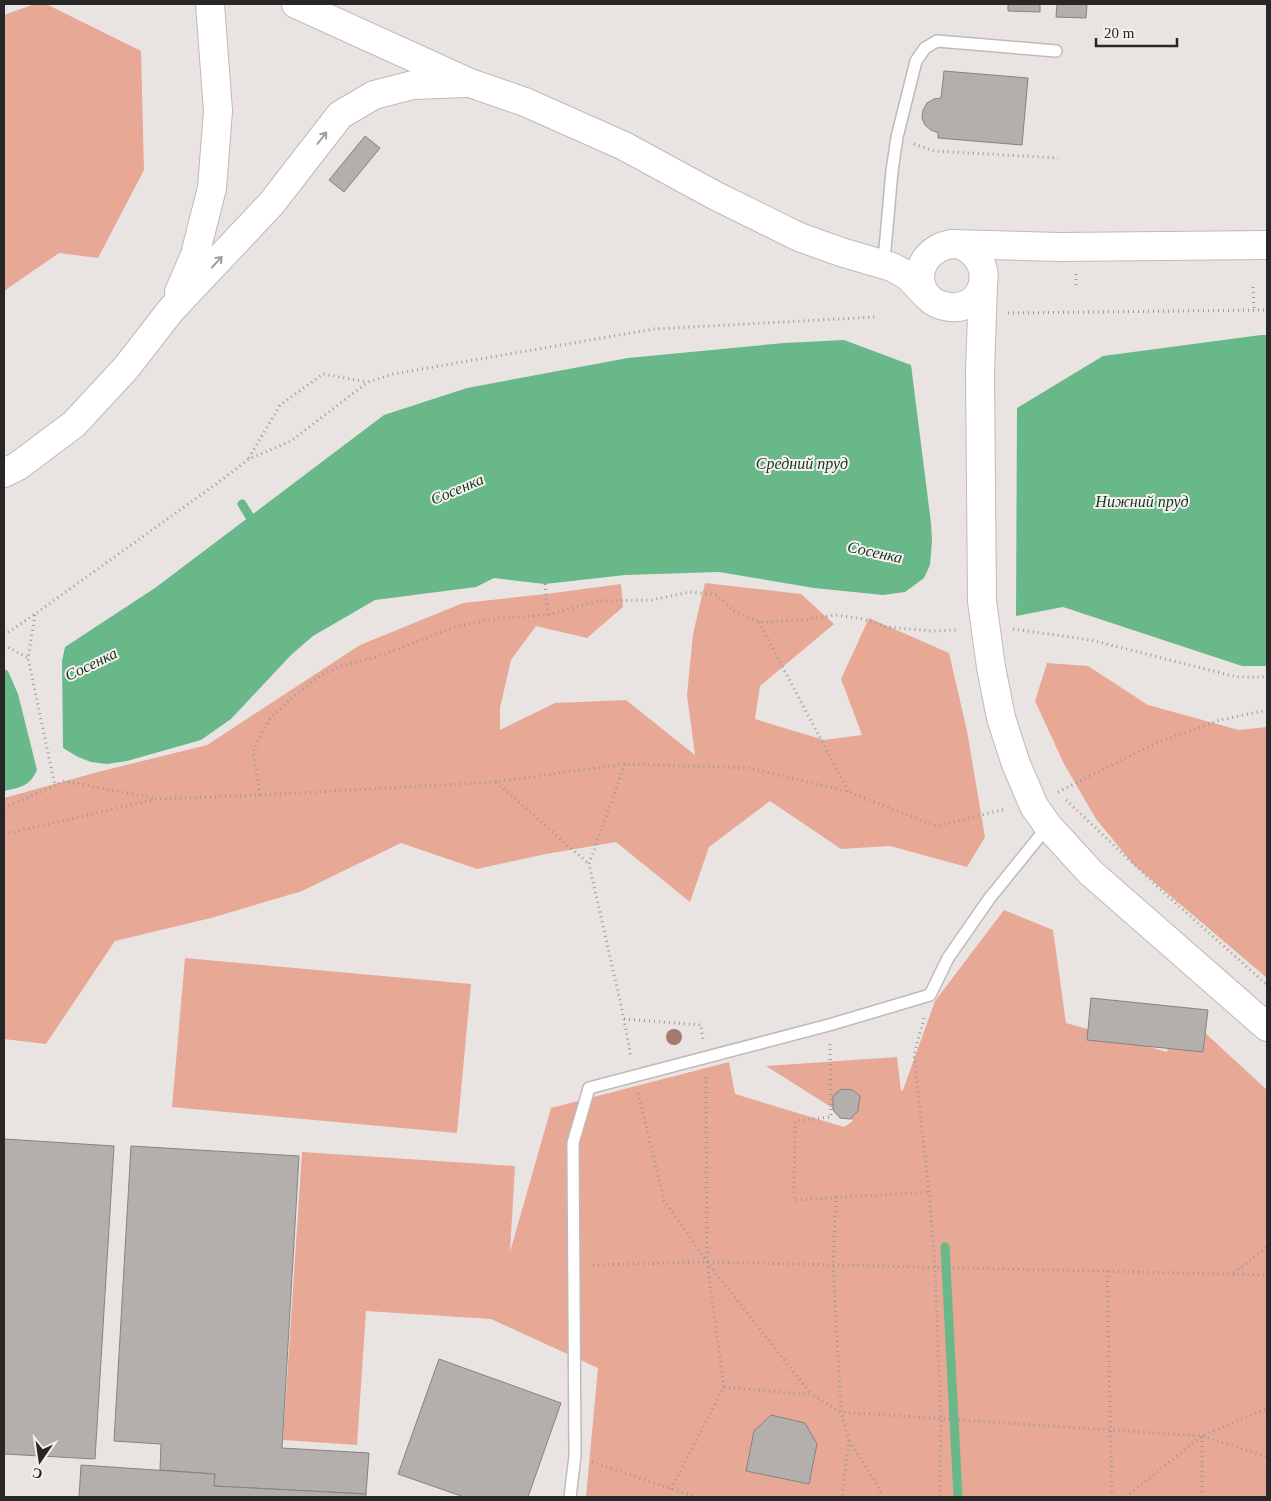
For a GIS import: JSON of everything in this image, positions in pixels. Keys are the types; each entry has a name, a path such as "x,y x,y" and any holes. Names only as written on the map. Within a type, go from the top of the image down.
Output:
{"street":[{"path":"171,310 195,255 212,188 218,111 210,4"},
{"path":"296,4 470,83 525,102 624,146 716,196 799,237 840,252 877,260 895,261 914,258 946,245 1068,247 1267,245"},
{"path":"4,473 18,466 74,424 126,368 171,310 271,204 340,115 374,95 413,85 470,83"},
{"path":"961,245 970,249 977,256 982,265 984,280 980,372 982,601 991,667 1002,718 1016,764 1034,806 1048,826 1091,873 1267,1027"},
{"path":"932,251 925,258 921,267 920,277 922,286 935,301 953,308 963,306 972,301 979,294 990,267 1010,253 1068,247"},
{"path":"877,260 908,276 957,320 975,353 980,372"}],"lane":[{"path":"877,260 897,137 916,61 925,48 938,41 1056,51"},
{"path":"570,1497 575,1456 573,1143 589,1088 829,1025 930,995 948,958 989,899 1048,826"}],"path":[{"path":"897,137 934,151 1058,158"},
{"path":"1253,287 1254,310"},
{"path":"1006,313 1267,310"},
{"path":"4,635 249,459 291,441 368,382 393,374 654,329 875,317"},
{"path":"249,459 280,405 323,374 368,382"},
{"path":"545,584 548,615"},
{"path":"260,795 254,752 260,735 270,719 294,696 320,676 342,666 377,657 455,627 499,618 548,615 597,601 652,600 690,592 717,595 734,611 759,622 803,620 836,615 863,619 886,626 933,631 966,630"},
{"path":"35,614 28,658 55,786"},
{"path":"759,622 849,792"},
{"path":"1005,628 1091,640 1238,677 1267,677"},
{"path":"4,644 28,658"},
{"path":"1267,710 1220,720 1154,744 1057,792 1160,889 1267,985"},
{"path":"625,764 589,864 624,1019 634,1076 664,1200 707,1262 812,1395 841,1412 1202,1436 1267,1457"},
{"path":"4,834 157,799 495,782 625,764 750,768 849,792 936,826 1012,808"},
{"path":"4,808 65,781 157,799"},
{"path":"495,782 589,864"},
{"path":"930,995 914,1055 929,1192 934,1267 941,1419 940,1497"},
{"path":"624,1019 701,1025 706,1058 707,1262 724,1387 671,1489"},
{"path":"829,1025 831,1117 795,1121 794,1200 836,1196 929,1192"},
{"path":"836,1196 833,1265 841,1412 849,1441 879,1487 882,1497"},
{"path":"1234,1274 1267,1247"},
{"path":"574,1265 707,1262 1267,1274"},
{"path":"1107,1271 1112,1497"},
{"path":"724,1387 812,1395"},
{"path":"1126,1497 1202,1436 1267,1408"},
{"path":"1202,1436 1202,1497"},
{"path":"842,1497 849,1441"},
{"path":"575,1456 696,1497"}],"shaded area":[{"path":"35,4 46,4 141,51 144,170 98,258 59,253 4,291 4,15"},
{"path":"705,583 801,594 834,624 760,686 755,719 824,740 862,735 841,679 869,618 949,653 967,731 985,837 967,867 890,846 841,849 770,801 709,847 690,902 616,842 546,854 477,869 401,843 302,891 211,918 115,941 46,1044 4,1039 4,798 207,745 360,645 463,603 621,584 623,607 587,638 536,626 511,660 500,708 500,730 555,703 626,700 695,755 687,695 693,634"},
{"path":"1047,663 1088,666 1148,705 1239,730 1267,727 1267,978 1133,864 1096,819 1064,764 1035,701"},
{"path":"1004,910 1053,930 1066,1023 1167,1052 1177,1007 1267,1090 1267,1497 586,1497 598,1368 491,1319 366,1311 357,1445 283,1440 302,1152 515,1166 510,1252 551,1108 729,1062 735,1094 844,1127 853,1121 766,1066 897,1057 901,1091 903,1090 935,1001"},
{"path":"185,958 471,984 457,1133 172,1107"}],"water":[{"name":"Нижний пруд","path":"1267,335 1267,666 1242,666 1063,607 1016,616 1017,408 1103,356"},
{"name":"Средний пруд","path":"844,340 911,365 932,541 930,565 924,578 905,592 883,595 814,588 719,572 625,575 545,584 494,578 476,587 375,600 313,636 291,655 231,719 201,740 127,761 107,764 91,762 63,748 62,661 65,647 155,588 384,415 467,388 628,358 784,343"},
{"path":"4,669 8,671 18,694 37,770 28,783 4,791"}],"building":[{"path":"1008,4 1040,4 1040,12 1008,11"},
{"path":"1057,4 1087,4 1086,18 1056,17"},
{"path":"944,71 1028,78 1022,145 938,138 938,133 925,125 922,118 923,110 927,103 941,98"},
{"path":"365,136 380,148 344,192 329,180"},
{"path":"1091,998 1208,1010 1203,1052 1087,1040"},
{"path":"841,1089 853,1090 860,1096 858,1111 850,1119 840,1118 833,1110 833,1096"},
{"path":"4,1139 114,1146 95,1459 4,1454"},
{"path":"131,1146 299,1156 282,1448 369,1453 366,1494 214,1486 215,1474 160,1470 161,1444 114,1441"},
{"path":"439,1359 561,1403 528,1497 464,1497 398,1474"},
{"path":"771,1415 805,1423 817,1444 809,1484 746,1471 754,1431"},
{"path":"81,1465 215,1474 214,1486 366,1494 366,1497 79,1497"}],"waterway":[{"path":"242,504 255,525"},
{"path":"945,1247 958,1497"}],"water label":[{"name":"Сосенка","path":"457,489"},
{"name":"Сосенка","path":"875,552"},
{"name":"Сосенка","path":"91,664"}]}
